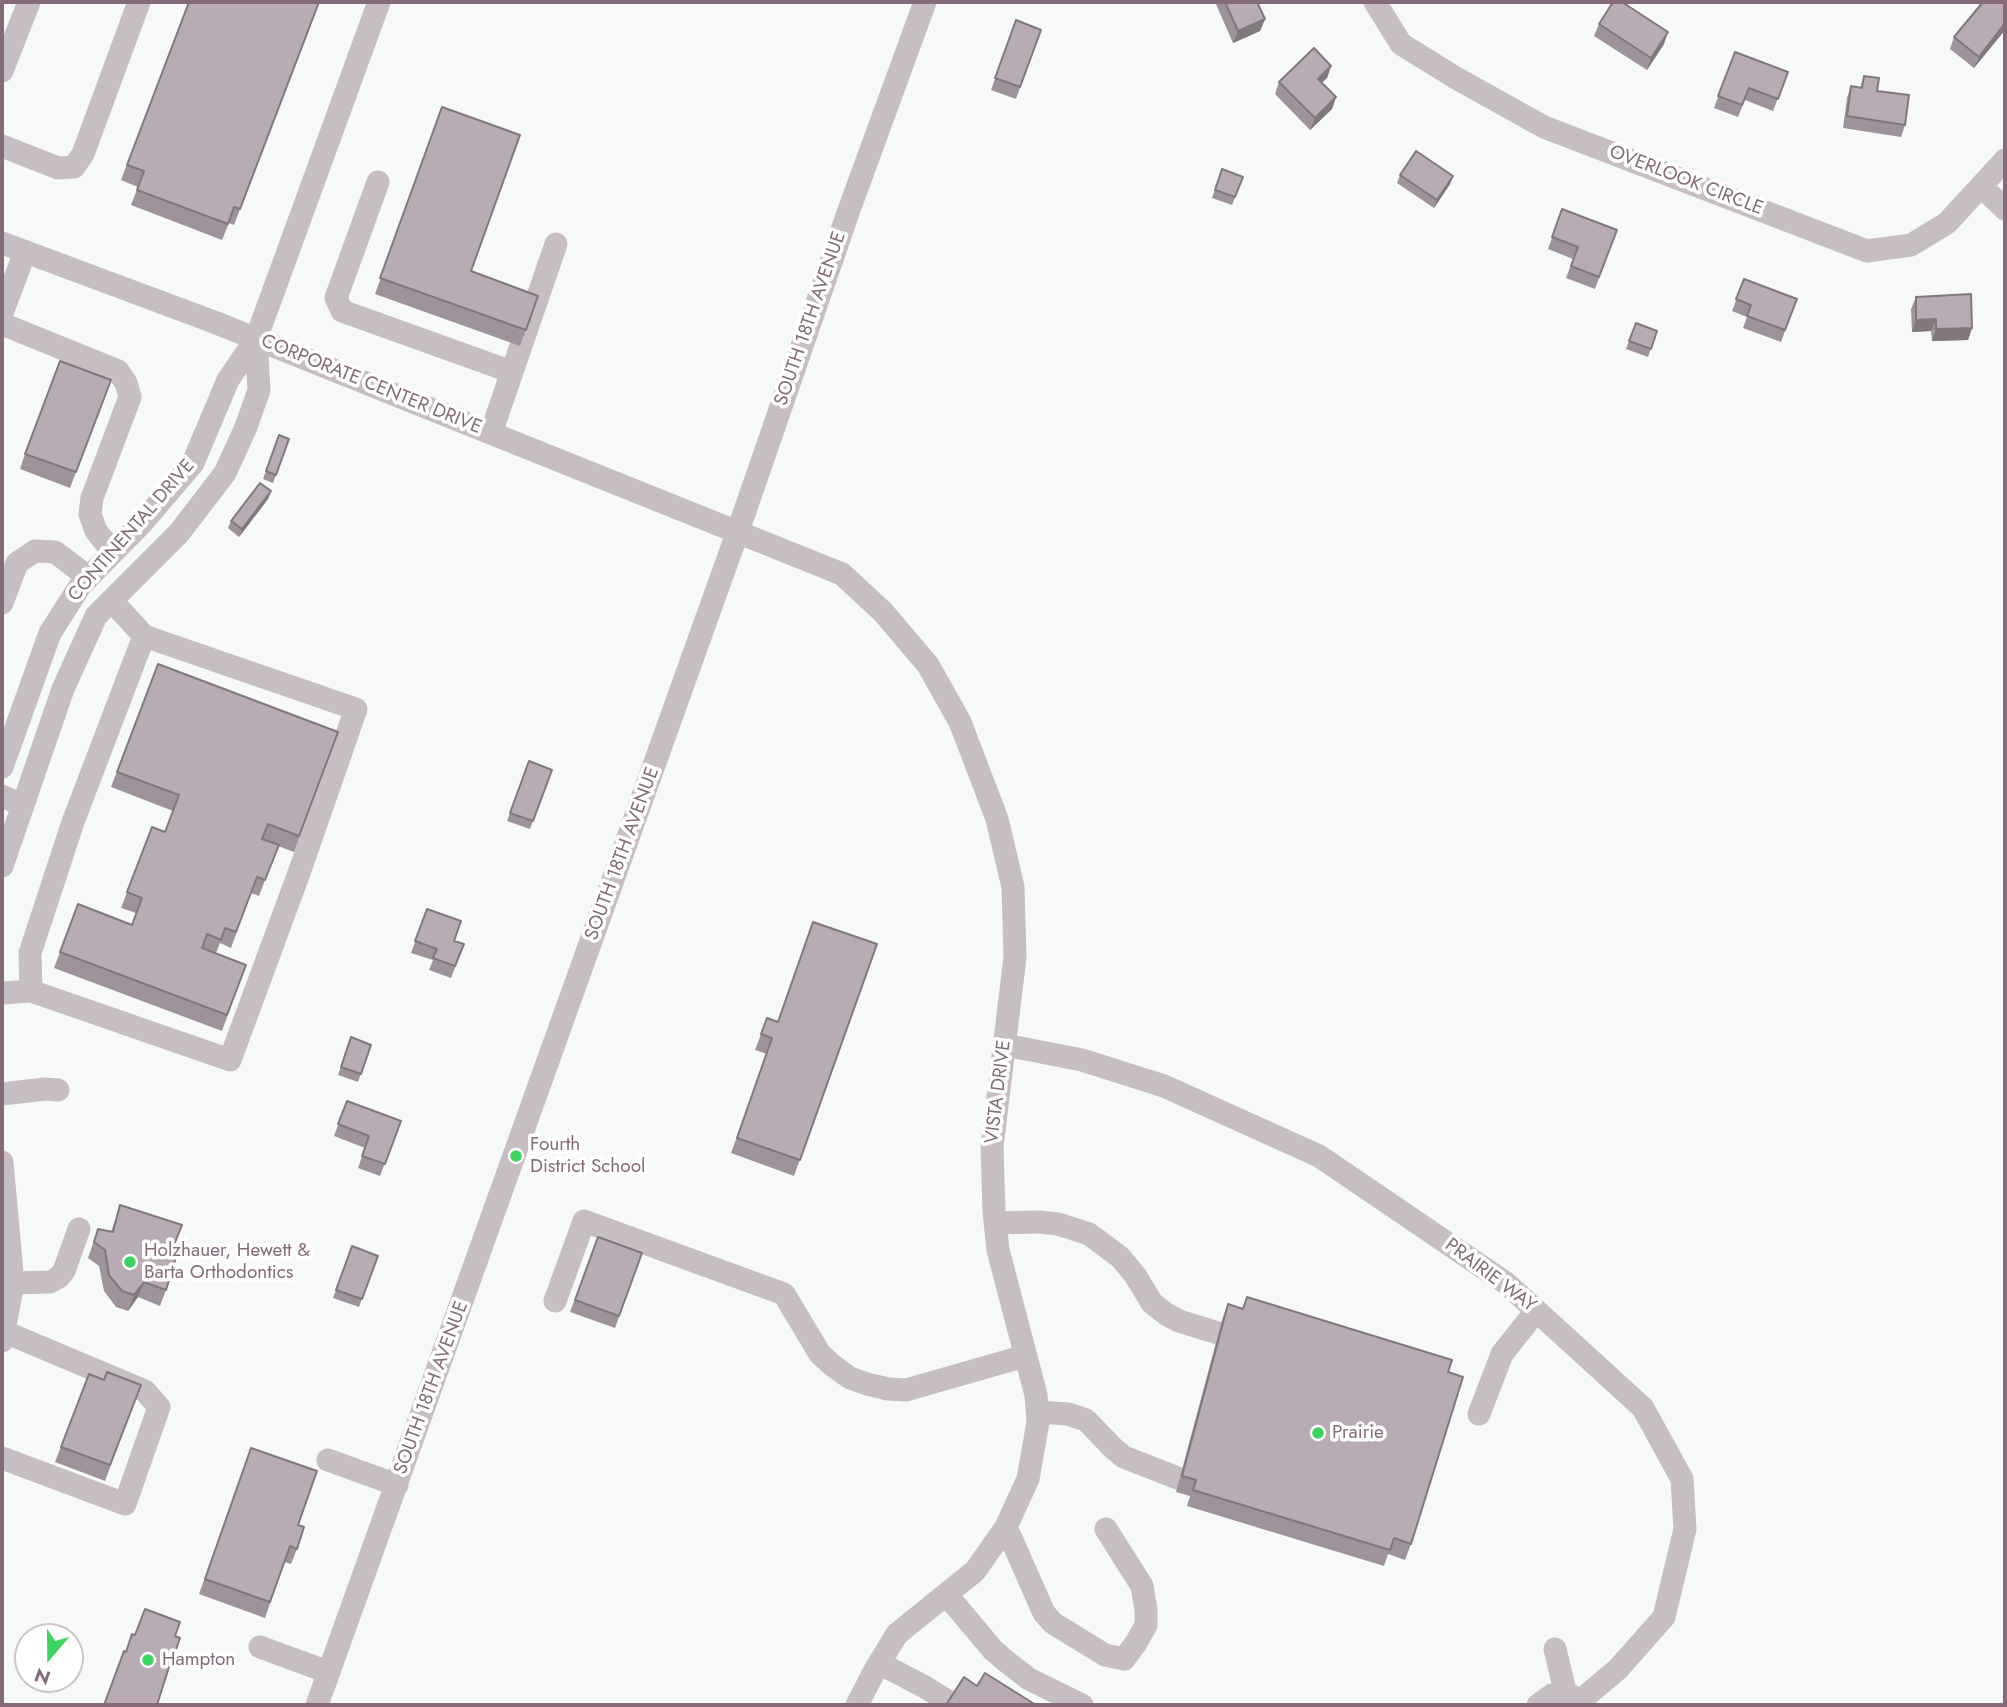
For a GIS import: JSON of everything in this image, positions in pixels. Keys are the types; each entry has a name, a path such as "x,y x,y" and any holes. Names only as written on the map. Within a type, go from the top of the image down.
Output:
{"street":[{"path":"2,71 29,2"},
{"path":"2,146 58,168 74,167 83,154 139,2"},
{"name":"CONTINENTAL DRIVE","path":"2,767 50,633 80,586 141,524 193,463 228,380 256,339 379,2"},
{"name":"SOUTH 18TH AVENUE","path":"317,1705 925,2"},
{"name":"OVERLOOK CIRCLE","path":"1375,2 1401,44 1544,127 1867,251 1911,245 1947,223 2005,160"},
{"path":"378,183 336,298 342,311 512,372"},
{"path":"1981,186 2005,209"},
{"name":"CORPORATE CENTER DRIVE","path":"2,243 256,339 738,531"},
{"path":"491,433 556,244"},
{"path":"2,313 24,252"},
{"path":"2,324 118,371 127,383 130,397 92,498 90,514 96,531 113,552"},
{"name":"CONTINENTAL DRIVE","path":"2,866 12,800 96,616 179,533 225,473 259,390 256,339"},
{"name":"VISTA DRIVE","path":"738,531 842,574 883,612 928,665 960,722 998,818 1013,887 1015,957 992,1147 995,1223 1004,1280 1036,1395 1038,1412 1028,1479 1006,1527 975,1571 897,1634 858,1705"},
{"path":"2,603 17,563 35,551 55,552 88,577"},
{"path":"2,993 31,991 230,1060 356,709 144,636 112,601"},
{"path":"31,991 30,953 73,822 144,636"},
{"name":"PRAIRIE WAY","path":"1005,1045 1082,1060 1164,1086 1319,1156 1506,1283 1643,1408 1682,1479 1685,1529 1664,1617 1618,1669 1577,1700"},
{"path":"2,1094 58,1090"},
{"path":"2,1162 13,1283 3,1336 145,1391 159,1407 125,1504 2,1458"},
{"path":"555,1301 584,1221 784,1294 820,1354 850,1378 867,1384 906,1390 1025,1356"},
{"path":"995,1223 1058,1224 1089,1234 1120,1257 1152,1303 1166,1314 1179,1321 1218,1333"},
{"path":"13,1283 50,1282 59,1277 79,1229"},
{"path":"1479,1414 1502,1354 1536,1311"},
{"path":"1038,1412 1068,1413 1086,1420 1124,1457 1180,1479"},
{"path":"328,1460 397,1485"},
{"path":"1006,1527 1044,1613 1053,1623 1105,1655 1124,1659 1146,1625 1146,1610 1142,1586 1106,1529"},
{"path":"946,1594 993,1650 1007,1662 1029,1679 1082,1705"},
{"path":"260,1647 328,1672"},
{"path":"1555,1648 1577,1700"},
{"path":"879,1663 952,1704"},
{"path":"1538,1705 1552,1695 1577,1700"}],"building":[{"path":"189,2 319,2 240,209 234,207 228,224 137,190 144,171 127,165"},
{"path":"1225,2 1257,2 1265,19 1238,31"},
{"path":"1613,2 1622,2 1668,32 1651,58 1599,24"},
{"path":"1983,2 2005,4 2005,23 1979,57 1954,37"},
{"path":"1016,20 1041,30 1020,87 995,78"},
{"path":"1314,48 1331,66 1318,79 1336,97 1315,118 1279,82"},
{"path":"1735,52 1788,72 1778,99 1749,88 1742,105 1718,96"},
{"path":"1864,76 1879,78 1877,91 1909,95 1905,125 1847,116 1851,86 1862,88"},
{"path":"442,107 520,135 471,271 538,296 526,330 380,278"},
{"path":"1416,151 1453,176 1437,200 1400,175"},
{"path":"1222,169 1243,177 1235,197 1215,190"},
{"path":"1562,209 1617,230 1599,277 1571,266 1578,247 1552,237"},
{"path":"1744,279 1797,299 1785,330 1747,316 1751,305 1736,299"},
{"path":"1971,294 1972,328 1936,329 1936,319 1916,320 1916,297"},
{"path":"1636,323 1657,331 1651,349 1629,341"},
{"path":"60,361 111,380 76,472 25,454"},
{"path":"279,435 289,439 276,475 266,471"},
{"path":"260,483 271,491 242,529 231,521"},
{"path":"158,664 338,732 299,836 268,824 262,839 279,845 265,880 257,877 236,932 225,928 221,940 207,934 202,948 246,965 227,1015 60,952 78,904 132,925 142,898 127,892 152,827 165,832 179,795 117,772"},
{"path":"529,761 552,770 533,821 510,813"},
{"path":"427,909 461,921 454,941 464,944 455,966 433,958 437,949 415,941"},
{"path":"813,922 877,944 800,1160 737,1138 772,1038 761,1034 767,1018 778,1022"},
{"path":"351,1037 371,1045 361,1074 341,1067"},
{"path":"347,1101 401,1121 385,1164 362,1156 369,1136 338,1124"},
{"name":"Holzhauer, Hewett & Barta Orthodontics","path":"120,1205 182,1225 170,1255 176,1257 166,1290 144,1282 134,1295 122,1291 109,1275 105,1250 94,1242 98,1229 113,1232"},
{"path":"598,1237 642,1253 619,1316 575,1300"},
{"path":"352,1246 378,1256 362,1299 336,1290"},
{"name":"Prairie","path":"1247,1297 1452,1360 1448,1372 1463,1377 1411,1544 1394,1538 1390,1550 1193,1490 1196,1480 1182,1476 1228,1304 1243,1309"},
{"path":"107,1372 141,1385 110,1465 61,1447 89,1374 104,1380"},
{"path":"251,1448 317,1471 298,1525 304,1527 297,1549 290,1546 270,1602 205,1579"},
{"name":"Hampton","path":"145,1609 180,1622 175,1636 180,1638 172,1661 169,1660 166,1666 169,1667 157,1705 104,1705 124,1651 126,1652 132,1634 135,1635"},
{"path":"985,1673 1036,1705 946,1705 964,1677 977,1686"}],"place":[{"name":"Fourth District School","path":"516,1156"},
{"name":"Holzhauer, Hewett & Barta Orthodontics","path":"130,1262"},
{"name":"Prairie","path":"1318,1433"},
{"name":"Hampton","path":"148,1660"}]}
